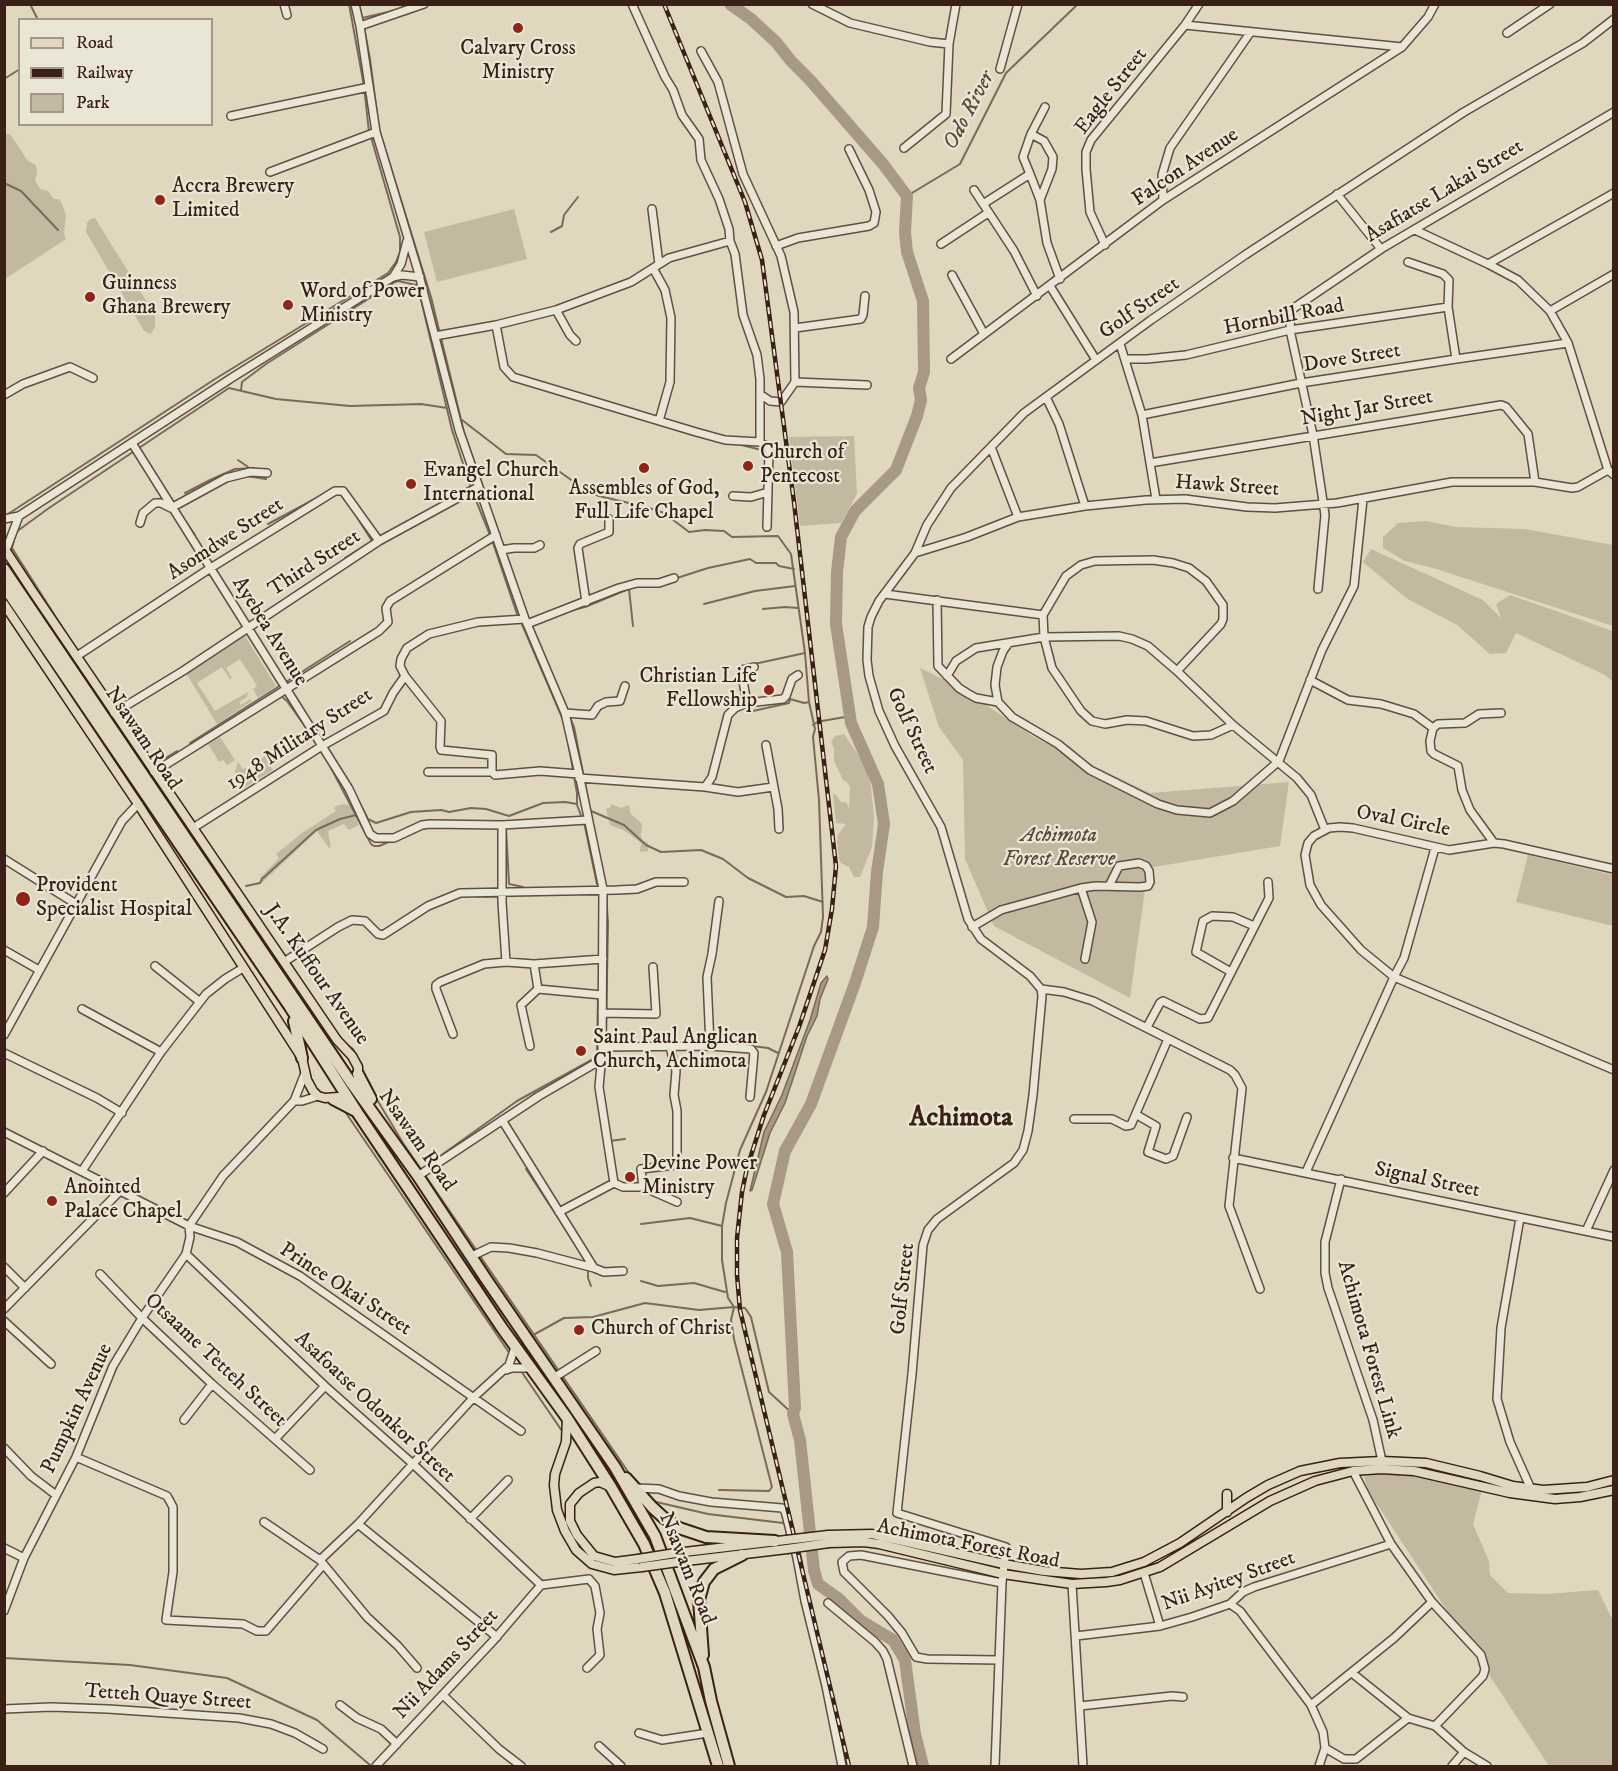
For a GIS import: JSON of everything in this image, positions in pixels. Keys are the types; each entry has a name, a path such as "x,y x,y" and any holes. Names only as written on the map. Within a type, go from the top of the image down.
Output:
{"highway":[{"name":"Nsawam Road","path":"4,569 350,1091 357,1112 529,1368 567,1418 611,1487 644,1544 665,1593 718,1767"},
{"name":"Nsawam Road","path":"4,586 290,1007 350,1091 418,1176 615,1467 655,1536 704,1667 729,1767"},
{"path":"290,1007 298,1031 302,1058"},
{"path":"358,1074 393,1142"},
{"path":"333,1099 357,1112"},
{"path":"615,1467 664,1518 692,1533 706,1537 783,1543"},
{"path":"704,1667 699,1600 704,1582 714,1569 742,1555"}],"main road":[{"name":"J.A. Kuffour Avenue","path":"5,549 337,1040 352,1056 358,1074 350,1091"},
{"path":"4,604 138,804 302,1058 309,1085 318,1096 333,1099 350,1091"},
{"name":"Achimota Forest Road","path":"567,1418 566,1442 555,1474 556,1510 564,1531 576,1550 592,1564 614,1570 640,1563 783,1543 872,1534 1004,1564 1070,1574 1124,1569 1155,1557 1268,1485 1300,1471 1340,1462 1426,1463 1530,1489 1580,1488 1614,1480"},
{"name":"Achimota Forest Road","path":"828,1539 879,1544 1002,1579 1072,1584 1106,1582 1144,1573 1172,1561 1217,1531 1270,1501 1315,1481 1353,1471 1381,1469 1414,1471 1520,1495 1555,1499 1614,1490"},
{"name":"Achimota Forest Road","path":"611,1487 600,1482 594,1483 579,1493 570,1504 570,1521 577,1535 594,1556 615,1562 640,1563"},
{"path":"1227,1494 1227,1512"},
{"name":"Achimota Forest Road","path":"677,1558 742,1555 783,1543"}],"street":[{"path":"284,4 287,15"},
{"path":"355,4 376,132 420,277 459,430 526,621 564,713 579,776 603,890 602,1047 599,1090 614,1183"},
{"path":"360,26 424,4"},
{"path":"632,4 673,90 682,115 699,139 701,160 719,199 729,229 730,241 735,254 743,315 757,355 760,442"},
{"path":"812,4 850,23 930,42 949,44"},
{"path":"904,147 946,114 949,44 956,4"},
{"path":"1000,69 1018,4"},
{"name":"Eagle Street","path":"1105,245 1090,212 1086,152 1091,140 1185,25 1199,4"},
{"name":"Falcon Avenue","path":"951,359 1163,201 1402,47 1428,17 1435,4"},
{"path":"1507,33 1550,4"},
{"name":"Golf Street","path":"1004,1564 1006,1548 897,1513 912,1374 922,1245 928,1230 937,1219 1014,1163 1023,1150 1036,1075 1042,1004 1041,990 1030,976 981,939 968,919 941,827 895,746 879,711 867,660 868,627 874,608 915,553 938,506 965,472 1024,413 1236,261 1464,112 1583,43 1614,19"},
{"path":"1185,25 1402,47"},
{"path":"1163,201 1162,175 1170,148 1250,33"},
{"path":"701,51 718,82 743,174 776,246 794,312 795,382 781,402 770,401 760,394"},
{"path":"231,116 369,87"},
{"path":"1045,107 1023,156 1040,200 1047,243 1060,279"},
{"name":"Asafiatse Lakai Street","path":"1290,330 1290,314 1296,306 1381,249 1614,112"},
{"path":"270,172 376,132"},
{"path":"1031,134 1044,141 1053,157 1052,169 1040,200"},
{"path":"776,246 798,238 869,226 874,223 876,212 869,190 849,149"},
{"path":"983,204 1030,174"},
{"path":"974,190 1014,251 1037,296"},
{"path":"1488,264 1614,193"},
{"path":"1337,195 1381,249"},
{"path":"652,209 656,266 671,318 670,382 660,421"},
{"path":"941,244 988,213"},
{"path":"1415,230 1518,280 1550,311 1568,344 1611,472"},
{"path":"393,277 401,264 408,238"},
{"path":"435,336 496,325 556,310 625,285 669,258 730,241"},
{"path":"1408,262 1447,276 1449,280 1448,307 1455,359"},
{"path":"1550,311 1614,274"},
{"path":"4,519 19,516 233,377 393,277 402,275 420,277"},
{"path":"952,275 984,334"},
{"path":"1050,286 1096,360"},
{"path":"795,328 861,319 865,296"},
{"name":"Hornbill Road","path":"1126,359 1186,355 1290,330 1448,307"},
{"path":"556,310 576,341"},
{"path":"496,325 504,366 509,375 541,387 725,440 760,442 769,451 767,527"},
{"path":"1290,330 1313,435 1323,504 1325,528 1318,589"},
{"path":"1120,344 1142,415 1156,499"},
{"name":"Dove Street","path":"1142,415 1301,383 1568,344"},
{"path":"4,395 23,384 70,367 93,378"},
{"path":"795,382 867,385"},
{"path":"1046,397 1059,424 1085,506"},
{"name":"Night Jar Street","path":"1150,463 1501,405 1506,406 1528,434 1531,442 1535,482"},
{"name":"Ayebea Avenue","path":"132,443 349,789 367,829 376,838 394,838 422,825 430,824 502,825"},
{"path":"990,447 1018,517"},
{"path":"140,523 143,513 155,503 171,508 226,478 250,472 267,473"},
{"name":"Hawk Street","path":"915,553 967,537 1018,517 1085,506 1156,499 1185,499 1275,508 1363,499 1452,482 1535,482 1572,488 1611,472"},
{"name":"Third Street","path":"114,713 379,541 478,487"},
{"name":"Asomdwe Street","path":"76,656 209,569 335,491 343,491 379,541"},
{"path":"733,496 751,497 768,492"},
{"path":"937,600 938,666 959,688 976,698 998,702 1024,726 1058,744 1090,770 1158,804 1177,810 1210,813 1224,807 1279,761 1322,650 1354,586 1363,499"},
{"path":"5,549 19,516"},
{"path":"586,602 578,548 580,544 609,532 609,519"},
{"path":"154,772 284,688 379,631 388,622 386,608 390,601 496,535"},
{"path":"501,550 534,548 540,544"},
{"path":"1177,671 1221,624 1224,614 1223,605 1206,581 1189,568 1173,562 1153,560 1095,561 1081,565 1066,576 1043,615 1044,637 1048,657 1059,681 1081,711 1092,721 1105,724 1127,720 1146,721 1184,734 1201,736 1211,735 1233,725"},
{"path":"526,621 630,585 659,583 674,578"},
{"path":"885,594 1043,615"},
{"name":"1948 Military Street","path":"193,828 322,746 384,711 405,676 400,666 400,659 410,646 429,634 478,622 526,621"},
{"path":"947,676 956,662 967,652 976,648 1044,637 1109,636 1132,639 1148,646 1233,725 1298,778 1311,795 1325,830"},
{"path":"998,702 995,682 997,667 1008,644"},
{"path":"747,703 741,670 754,667"},
{"path":"705,787 712,777 728,715 735,708 747,703 783,699 792,679 798,675"},
{"path":"405,676 441,721 440,749 492,755 492,772"},
{"path":"1310,680 1348,700 1381,704 1414,714 1433,728"},
{"path":"564,713 592,716 598,706 606,702 620,701 625,686"},
{"path":"1433,728 1443,723 1469,722 1479,714 1501,713"},
{"path":"1433,728 1430,741 1431,751 1440,759 1458,766 1462,790 1470,810 1494,843"},
{"path":"766,745 779,829"},
{"path":"428,772 492,772 495,775 540,771 738,792 774,787"},
{"path":"4,1035 122,821 138,804"},
{"path":"507,962 502,902 502,825 588,820"},
{"name":"Oval Circle","path":"1614,869 1494,843 1458,849 1435,848 1353,828 1340,827 1325,830 1308,843 1305,855 1310,885 1321,905 1360,950 1394,977 1614,1070"},
{"path":"1306,1172 1404,958 1435,848"},
{"path":"4,859 76,904"},
{"path":"972,927 1001,910 1081,888 1148,886 1149,871 1146,866 1139,863 1119,866 1109,886"},
{"path":"284,962 352,920 365,921 378,934 383,935 428,906 460,893 637,889 656,882 684,882"},
{"path":"1148,1028 1163,1001 1200,1018 1208,1018 1269,898 1268,882"},
{"path":"1081,888 1092,922 1085,959"},
{"path":"710,1046 707,977 719,901"},
{"path":"1231,972 1196,952 1203,921 1212,916 1233,917 1254,926"},
{"path":"4,950 39,970"},
{"path":"453,1034 436,985 479,965 603,959"},
{"path":"534,964 538,989"},
{"path":"154,966 200,1002"},
{"path":"602,1013 656,1014 652,967"},
{"path":"82,1171 161,1052 206,994 243,968"},
{"path":"530,1046 521,1005 538,989 602,996"},
{"path":"1041,990 1064,992 1083,998 1148,1028 1230,1070 1235,1075 1242,1088 1229,1206 1260,1289"},
{"path":"82,1009 161,1052"},
{"path":"1074,1119 1112,1119 1129,1126 1133,1123 1168,1039"},
{"path":"602,1047 710,1046 753,1050 750,1097"},
{"path":"643,1187 641,1169 675,1165 678,1160 677,1111 674,1095 676,1071 670,1047"},
{"path":"4,1053 122,1113"},
{"path":"418,1176 502,1120 601,1060"},
{"path":"189,1226 223,1176 294,1101 305,1073"},
{"path":"294,1101 318,1096"},
{"path":"1137,1115 1156,1126 1148,1152 1166,1159 1173,1156 1187,1118"},
{"path":"502,1120 594,1268"},
{"name":"Prince Okai Street","path":"4,1131 119,1192 189,1226 237,1242 300,1276 521,1431"},
{"path":"4,1193 43,1151"},
{"name":"Signal Street","path":"1233,1158 1614,1237"},
{"path":"1586,1231 1614,1170"},
{"name":"Achimota Forest Link","path":"1341,1179 1325,1242 1325,1273 1328,1288 1373,1420 1382,1461"},
{"path":"614,1183 623,1187 643,1187 677,1202"},
{"path":"560,1212 614,1183"},
{"path":"4,1310 119,1192"},
{"path":"1520,1218 1501,1328 1497,1392 1510,1442 1530,1489"},
{"name":"Pumpkin Avenue","path":"4,1611 24,1558 76,1457 114,1366 142,1318 186,1254 190,1237 189,1226"},
{"path":"472,1256 491,1247 509,1248 537,1253 606,1273 623,1271"},
{"name":"Asafoatse Odonkor Street","path":"186,1254 541,1586"},
{"path":"4,1267 24,1288"},
{"name":"Otsaame Tetteh Street","path":"100,1274 142,1318 212,1384 310,1470"},
{"path":"4,1321 51,1364"},
{"path":"76,1457 166,1496 173,1507 173,1572 166,1620 243,1623 257,1631 266,1631 322,1562 474,1397 509,1365 515,1347"},
{"path":"555,1377 596,1351"},
{"path":"503,1370 529,1368"},
{"path":"184,1420 212,1384"},
{"path":"275,1439 325,1386"},
{"path":"4,1448 31,1476 56,1495"},
{"path":"1353,1471 1391,1545 1432,1602 1479,1653 1485,1672 1483,1676 1435,1726"},
{"path":"470,1519 508,1480"},
{"path":"636,1488 659,1489 679,1496 711,1502 782,1508 785,1511 826,1686 842,1767"},
{"path":"264,1522 322,1562 367,1617 398,1646 417,1668"},
{"path":"358,1524 497,1637"},
{"name":"Nii Ayitey Street","path":"1076,1636 1160,1626 1230,1604 1243,1592 1254,1587 1391,1545"},
{"path":"4,1548 24,1558"},
{"path":"999,1660 920,1659 914,1655 902,1633 888,1616 844,1572 842,1562 844,1558 861,1555 1002,1579"},
{"path":"995,1767 1004,1564"},
{"path":"1144,1573 1160,1626"},
{"path":"541,1586 589,1579 595,1586 600,1613 597,1629 600,1654 587,1668"},
{"path":"1072,1584 1083,1767"},
{"name":"Nii Adams Street","path":"376,1767 497,1637 541,1586"},
{"path":"1311,1705 1353,1673 1432,1602"},
{"path":"828,1603 883,1651 887,1659 913,1767"},
{"path":"1230,1604 1240,1611 1311,1705 1323,1732 1325,1748 1318,1767"},
{"path":"1353,1673 1408,1718 1435,1726 1464,1752 1487,1767"},
{"path":"443,1695 521,1767"},
{"path":"1080,1706 1172,1696 1183,1697"},
{"path":"340,1705 357,1718 381,1729 397,1743"},
{"name":"Tetteh Quaye Street","path":"4,1709 51,1707 239,1718 271,1724 296,1733 323,1749"},
{"path":"1325,1748 1344,1759 1356,1759 1408,1718"},
{"path":"639,1733 663,1740 708,1733"},
{"path":"599,1746 621,1767"},
{"path":"1452,1767 1464,1752"}],"green space":[{"path":"5,134 10,134 28,161 36,165 35,180 40,189 48,191 62,204 66,215 64,234 66,239 5,279"},
{"path":"514,209 527,259 437,282 424,232"},
{"path":"95,218 155,315 155,327 151,334 144,331 86,232 87,223 90,219"},
{"path":"854,436 857,494 841,523 800,526 789,437"},
{"path":"1426,521 1456,527 1525,529 1613,545 1613,626 1405,561 1383,548 1383,537 1398,523"},
{"path":"1371,549 1483,600 1501,618 1496,604 1510,595 1613,631 1613,682 1605,675 1516,633 1506,653 1490,654 1457,625 1406,598 1363,562"},
{"path":"245,636 276,686 258,698 253,689 257,686 240,659 226,668 232,678 230,679 222,667 197,683 215,711 248,692 247,697 239,702 241,705 250,699 252,701 217,724 186,673"},
{"name":"Achimota Forest Reserve","path":"920,668 959,687 1034,737 1150,793 1289,782 1280,846 1148,868 1130,998 994,926 965,859 963,760 939,727"},
{"path":"844,734 866,766 871,787 874,818 872,847 860,877 854,877 849,867 841,863 837,842 838,835 846,824 836,823 833,794 841,802 846,802 849,808 850,788 843,780 834,761 834,749 831,742 835,736"},
{"path":"220,737 235,760 227,765 223,760 219,762 208,744"},
{"path":"265,756 273,770 244,788 245,780 256,770 254,766"},
{"path":"238,762 243,769 248,767 250,770 240,782 235,772"},
{"path":"611,804 621,808 629,805 631,814 642,824 641,837 648,843 648,851 640,852 641,843 625,831 610,825 606,809 611,807"},
{"path":"350,805 359,825 349,830 344,824 328,831 331,847 329,848 317,831 262,883 260,878 279,858 276,854 302,833 336,811 334,808 336,806"},
{"path":"1528,855 1613,875 1613,926 1516,902"},
{"path":"1382,1472 1413,1474 1482,1490 1473,1524 1489,1561 1490,1575 1508,1593 1546,1594 1598,1590 1613,1621 1613,1766 1549,1766 1369,1492 1364,1477"}],"shaded area":[{"path":"827,976 817,1016 807,1036 785,1103 770,1133 750,1191 764,1132 782,1095 821,983"}],"waterway":[{"path":"30,4 37,18"},
{"path":"349,4 364,86 369,132"},
{"path":"359,4 363,22"},
{"path":"730,4 751,19 776,42 883,164 907,196 905,232 907,252 923,301 924,372 919,388 921,400 917,416 896,470 855,511 841,537 837,572 836,624 851,723 878,784 884,824 877,872 873,927 811,1104 785,1151 773,1204 787,1252 795,1408 793,1414 800,1440 814,1570 818,1584 839,1599 861,1621 893,1640 905,1660 915,1734 923,1766"},
{"name":"Odo River","path":"907,196 960,164 1006,73 1078,4"},
{"path":"362,18 397,10"},
{"path":"364,27 379,129 431,297 464,432 511,568"},
{"path":"4,79 18,70"},
{"path":"5,516 215,379 388,273 400,252 400,237 371,137"},
{"path":"4,183 21,191 58,230"},
{"path":"551,232 562,226 564,215 578,197"},
{"path":"241,390 242,382 266,364 395,282 416,285 452,430 471,488"},
{"path":"71,641 12,548 16,532 229,388 276,399 350,406 421,404 447,408"},
{"path":"462,420 506,454 536,455 584,489 599,496 664,513 689,532 724,531 732,537 778,536 791,554 805,653 809,702 815,729 813,737 819,800 823,917 821,932 814,946 766,1092 740,1150 722,1226 722,1260 728,1298 734,1307 745,1308 751,1317 769,1392 793,1414"},
{"path":"737,444 766,451"},
{"path":"238,460 248,467"},
{"path":"185,493 235,469 254,468"},
{"path":"246,476 266,479"},
{"path":"453,497 471,486"},
{"path":"268,524 326,493"},
{"path":"473,493 490,535"},
{"path":"345,558 372,541 353,511"},
{"path":"181,515 195,535"},
{"path":"492,540 518,617"},
{"path":"478,550 493,542"},
{"path":"677,578 708,568 750,559 756,563 776,563 779,566 794,569"},
{"path":"704,604 755,591 795,586"},
{"path":"569,611 585,607 631,588"},
{"path":"629,589 633,626"},
{"path":"763,609 798,608"},
{"path":"521,622 564,722"},
{"path":"286,682 350,641"},
{"path":"754,664 805,653"},
{"path":"547,662 554,679"},
{"path":"190,743 281,685"},
{"path":"281,696 317,743"},
{"path":"753,711 789,703 790,699 809,702"},
{"path":"566,707 574,727 602,870"},
{"path":"822,721 845,717 851,723"},
{"path":"813,725 819,721"},
{"path":"311,723 323,741"},
{"path":"567,736 577,805 582,818"},
{"path":"327,747 339,767"},
{"path":"154,765 177,751"},
{"path":"330,766 371,844 379,846 391,841"},
{"path":"352,788 367,817"},
{"path":"366,818 376,823 411,812 441,810 449,812 471,808 486,809 509,816 543,803 577,804"},
{"path":"591,811 624,825 646,845 661,852 701,850 723,859 748,878 786,897 804,896 823,902"},
{"path":"246,886 260,883 316,830 340,819 356,815"},
{"path":"584,822 597,884"},
{"path":"499,825 499,871"},
{"path":"421,829 434,827"},
{"path":"506,828 509,884 523,887"},
{"path":"606,894 608,923 606,1033 609,1045"},
{"path":"704,995 706,1022"},
{"path":"422,1169 517,1101 597,1057 598,996"},
{"path":"710,1043 735,1044"},
{"path":"346,1044 353,1049 360,1063"},
{"path":"752,1046 768,1048 778,1053"},
{"path":"376,1098 403,1143 477,1251"},
{"path":"346,1113 510,1354"},
{"path":"610,1141 625,1139"},
{"path":"526,1169 574,1242"},
{"path":"641,1224 690,1218 722,1226"},
{"path":"480,1256 631,1476"},
{"path":"588,1269 591,1286"},
{"path":"641,1281 658,1286 694,1283 725,1292"},
{"path":"535,1334 564,1318 593,1317 645,1303 699,1310 734,1307 731,1320 734,1339 772,1487 769,1491 719,1490"},
{"path":"521,1371 562,1431"},
{"path":"652,1501 708,1514 783,1523"},
{"path":"4,1658 130,1665 227,1678 317,1720 370,1765"}],"railway":[{"path":"664,4 745,202 762,260 794,502 836,866 825,950 799,1027 764,1115 747,1168 737,1238 737,1275 740,1310 849,1766"}],"place":[{"name":"Calvary Cross Ministry","path":"518,28"},
{"name":"Accra Brewery Limited","path":"160,200"},
{"name":"Guinness Ghana Brewery","path":"90,297"},
{"name":"Word of Power Ministry","path":"288,305"},
{"name":"Church of Pentecost","path":"748,466"},
{"name":"Assembles of God, Full Life Chapel","path":"644,468"},
{"name":"Evangel Church International","path":"411,484"},
{"name":"Christian Life Fellowship","path":"769,690"},
{"name":"Provident Specialist Hospital","path":"23,899"},
{"name":"Saint Paul Anglican Church, Achimota","path":"581,1051"},
{"name":"Devine Power Ministry","path":"630,1177"},
{"name":"Anointed Palace Chapel","path":"52,1201"},
{"name":"Church of Christ","path":"579,1330"}],"district":[{"name":"Achimota","path":"961,1119"}]}
